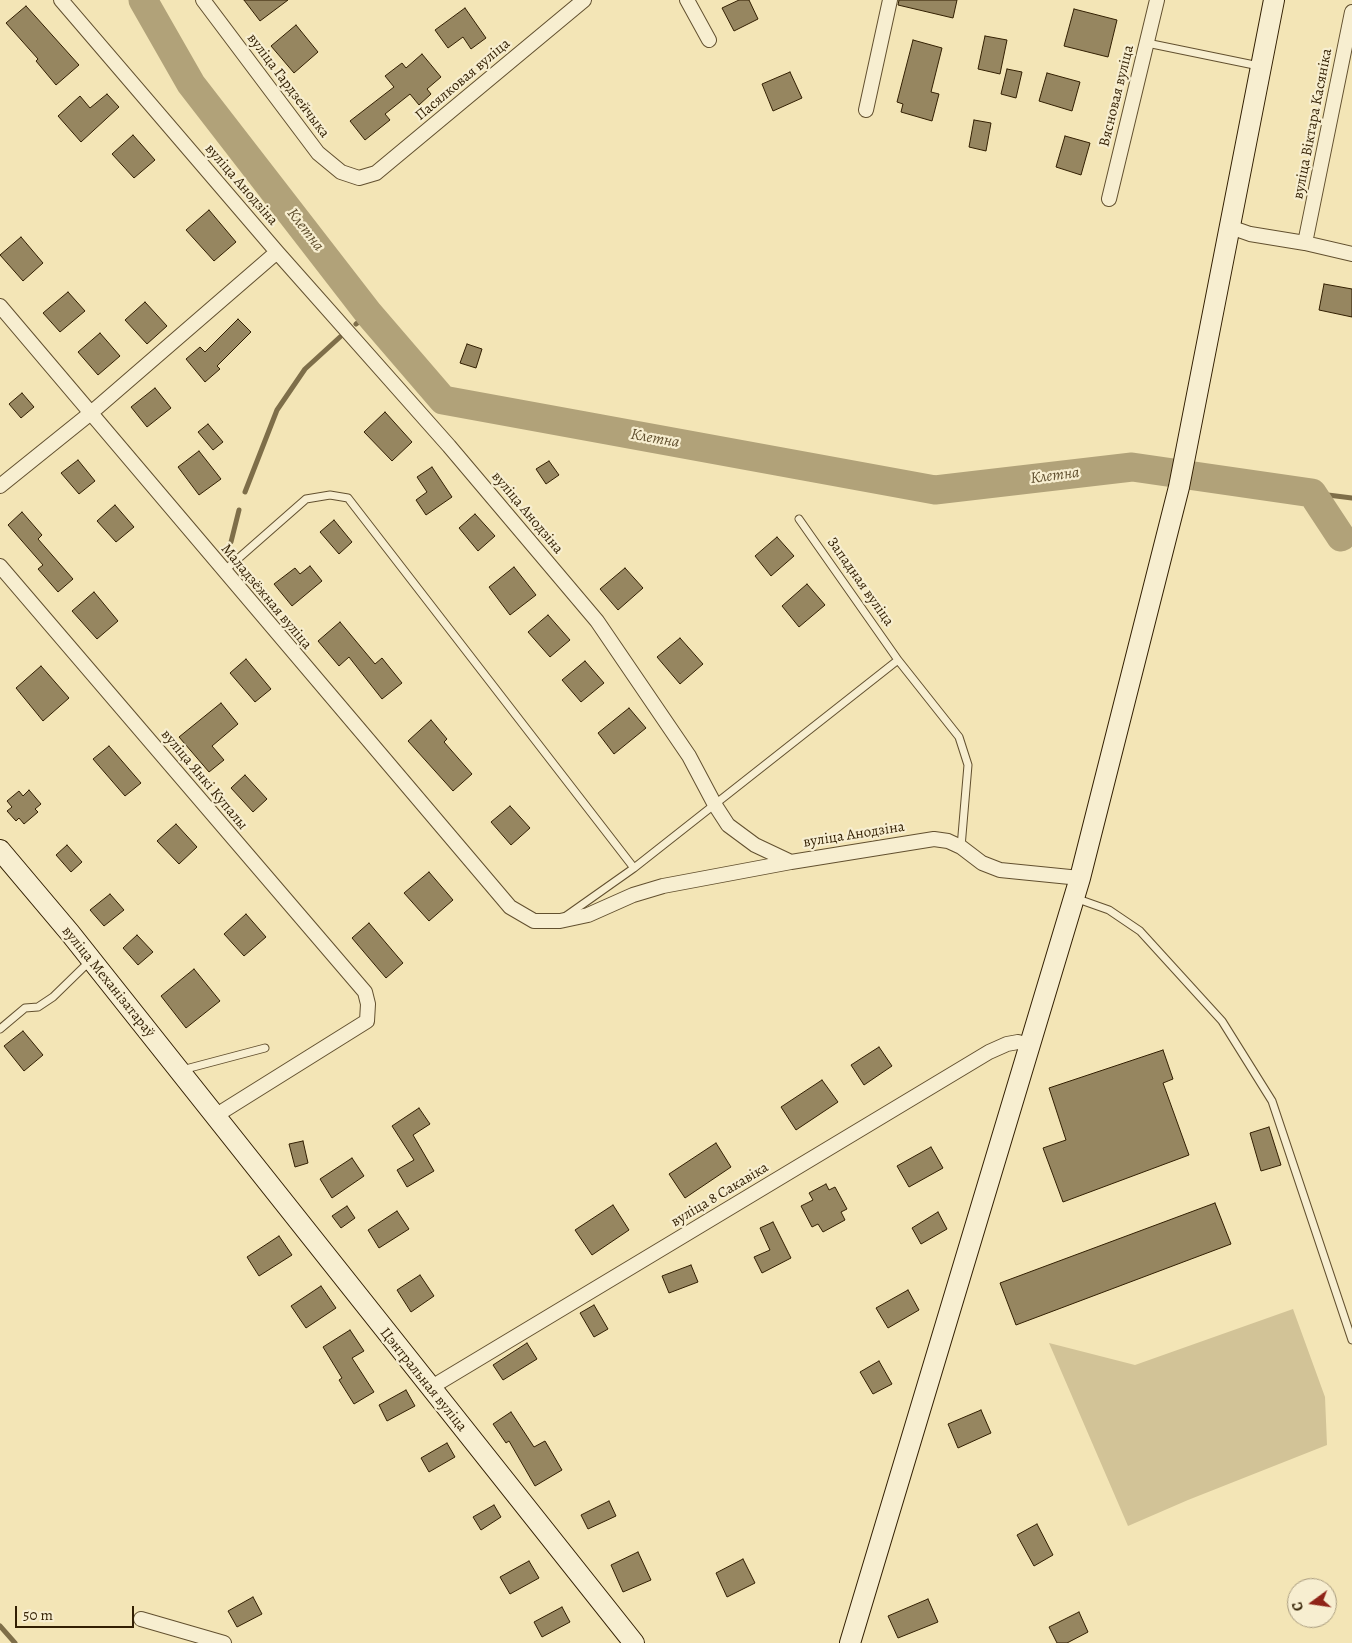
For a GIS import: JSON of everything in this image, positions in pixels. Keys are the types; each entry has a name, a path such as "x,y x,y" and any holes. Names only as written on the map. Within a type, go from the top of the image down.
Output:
{"street":[{"name":"вуліца Анодзіна","path":"61,0 277,252 449,446 597,620 690,756 715,805 728,825 754,845 791,862 934,839 948,841 962,847 982,863 1000,870 1080,878"},
{"name":"вуліца Гардзейчыка","path":"203,0 318,153 341,172 358,178"},
{"name":"Пасялковая вуліца","path":"358,178 376,173 584,0"},
{"path":"687,0 709,40"},
{"path":"866,110 890,0"},
{"name":"Вясновая вуліца","path":"1109,199 1156,0"},
{"path":"850,1643 1080,878 1179,487 1274,0"},
{"name":"вуліца Віктара Касяніка","path":"1305,243 1352,12"},
{"path":"1230,227 1260,236 1305,243 1352,254"},
{"path":"0,486 92,412 277,252"},
{"name":"Маладзёжная вуліца","path":"0,306 92,412 223,572 510,908 534,921 560,921"},
{"name":"вуліца Янкі Купалы","path":"0,566 365,992 368,1004 367,1021 215,1116"},
{"name":"вуліца Механізатараў","path":"0,850 91,960 215,1116"},
{"path":"560,921 588,915 633,895 663,886 791,862"},
{"name":"вуліца 8 Сакавіка","path":"430,1388 989,1052 1006,1044 1018,1042 1030,1045"},
{"name":"Цэнтральная вуліца","path":"215,1116 634,1643"},
{"path":"141,1619 224,1643"}],"lane":[{"path":"1147,43 1260,66"},
{"path":"223,572 306,499 330,495 348,498 634,868"},
{"name":"Западная вуліца","path":"799,519 898,660 959,737 968,765 962,847"},
{"path":"560,921 634,868 898,660"},
{"path":"1074,898 1109,910 1140,931 1222,1021 1272,1101 1352,1340"},
{"path":"0,1029 25,1008 38,1007 53,997 91,960"},
{"path":"179,1070 265,1048"}],"shaded area":[{"path":"1293,1309 1325,1397 1327,1445 1128,1526 1049,1343 1135,1365"}],"building":[{"path":"244,0 288,0 260,21"},
{"path":"739,0 749,0 758,19 734,31 722,8"},
{"path":"899,0 957,0 953,18 898,5"},
{"path":"26,6 79,65 56,85 36,61 38,59 6,23"},
{"path":"465,8 486,38 471,49 463,37 448,48 435,30"},
{"path":"1074,9 1117,20 1108,57 1064,46"},
{"path":"296,25 318,52 294,73 271,46"},
{"path":"985,36 1007,40 1000,74 978,69"},
{"path":"913,40 942,48 931,92 939,94 932,121 901,112 903,104 897,102"},
{"path":"422,54 441,77 427,89 431,94 419,105 410,94 385,114 390,120 365,140 350,121 394,87 385,76 402,63 406,68"},
{"path":"1007,69 1022,72 1016,98 1001,94"},
{"path":"790,72 802,98 773,111 762,84"},
{"path":"1047,73 1080,82 1072,111 1039,101"},
{"path":"107,94 119,107 81,142 58,116 80,96 90,108"},
{"path":"974,120 991,123 986,151 969,147"},
{"path":"133,135 155,160 134,178 112,154"},
{"path":"1065,136 1090,143 1081,175 1056,167"},
{"path":"209,210 236,242 214,261 186,230"},
{"path":"21,237 43,263 23,281 0,255"},
{"path":"1324,284 1352,289 1352,317 1319,310"},
{"path":"68,292 85,311 60,332 43,313"},
{"path":"145,302 167,326 147,344 125,320"},
{"path":"238,319 251,332 217,366 220,369 205,382 186,359 200,347 205,352"},
{"path":"100,333 120,356 98,375 78,352"},
{"path":"467,344 482,349 476,368 460,363"},
{"path":"155,388 171,408 147,427 131,407"},
{"path":"22,393 34,407 21,418 9,404"},
{"path":"385,412 412,442 392,461 364,432"},
{"path":"208,424 223,442 213,450 198,432"},
{"path":"199,451 221,479 199,495 178,467"},
{"path":"78,460 95,481 79,494 61,473"},
{"path":"549,461 559,475 546,484 536,469"},
{"path":"432,467 452,497 426,515 416,500 427,492 417,477"},
{"path":"115,505 134,527 116,542 97,521"},
{"path":"22,512 42,535 38,539 73,579 58,592 38,569 43,565 8,525"},
{"path":"475,514 495,536 478,551 459,528"},
{"path":"334,520 352,542 339,554 320,532"},
{"path":"777,537 794,556 771,576 755,556"},
{"path":"310,566 322,581 292,606 274,584 295,568 300,574"},
{"path":"514,567 536,595 510,615 489,587"},
{"path":"625,568 643,588 618,610 600,589"},
{"path":"807,584 825,605 799,627 782,606"},
{"path":"94,592 118,621 97,639 72,611"},
{"path":"548,615 570,640 550,657 528,632"},
{"path":"340,622 375,664 382,658 402,683 382,699 349,657 339,666 318,641"},
{"path":"680,638 703,664 680,684 657,657"},
{"path":"246,659 271,689 255,702 230,673"},
{"path":"585,661 604,683 581,702 562,680"},
{"path":"41,666 69,698 43,721 16,688"},
{"path":"221,703 238,724 212,746 224,760 209,772 179,737"},
{"path":"629,708 646,728 614,754 598,733"},
{"path":"431,720 447,739 444,742 472,774 453,791 408,741"},
{"path":"109,746 141,783 125,796 93,759"},
{"path":"245,775 267,799 253,812 231,788"},
{"path":"29,790 41,804 35,809 38,812 24,824 19,818 16,821 7,811 12,807 7,801 19,791 23,796"},
{"path":"510,806 530,828 511,845 491,822"},
{"path":"176,824 197,847 179,864 157,841"},
{"path":"67,845 82,862 71,872 56,855"},
{"path":"429,872 453,900 429,921 404,893"},
{"path":"110,894 124,910 104,926 90,910"},
{"path":"246,914 266,937 244,956 224,934"},
{"path":"369,923 403,963 386,978 352,938"},
{"path":"137,935 153,952 138,965 123,948"},
{"path":"194,969 220,1001 186,1028 161,996"},
{"path":"23,1031 43,1055 24,1071 4,1046"},
{"path":"879,1047 892,1066 864,1085 851,1065"},
{"path":"1163,1050 1173,1079 1163,1083 1189,1155 1063,1202 1043,1148 1066,1140 1049,1088"},
{"path":"822,1080 838,1102 796,1130 781,1107"},
{"path":"419,1108 430,1124 413,1135 434,1171 407,1187 397,1170 414,1160 392,1126"},
{"path":"1269,1127 1281,1165 1261,1171 1250,1133"},
{"path":"303,1141 308,1163 295,1167 289,1144"},
{"path":"716,1143 731,1167 685,1198 669,1174"},
{"path":"931,1147 943,1168 909,1187 897,1166"},
{"path":"352,1158 364,1176 332,1198 320,1179"},
{"path":"826,1184 829,1190 835,1187 847,1209 841,1212 845,1220 823,1232 818,1224 812,1227 801,1206 813,1200 809,1193"},
{"path":"1215,1203 1231,1244 1016,1325 1000,1283"},
{"path":"613,1205 629,1230 592,1255 575,1230"},
{"path":"347,1206 355,1218 341,1228 332,1216"},
{"path":"397,1211 409,1229 379,1248 368,1230"},
{"path":"938,1212 947,1229 921,1244 912,1228"},
{"path":"773,1222 791,1258 762,1273 754,1257 770,1250 760,1228"},
{"path":"279,1236 292,1255 259,1276 247,1257"},
{"path":"691,1265 698,1282 669,1293 662,1276"},
{"path":"420,1275 434,1296 411,1312 397,1290"},
{"path":"321,1286 336,1308 306,1328 291,1306"},
{"path":"908,1290 919,1310 888,1328 876,1308"},
{"path":"594,1305 608,1329 594,1337 580,1313"},
{"path":"350,1330 364,1351 352,1358 374,1392 354,1404 339,1380 342,1378 323,1347"},
{"path":"527,1343 537,1359 503,1380 493,1365"},
{"path":"879,1361 892,1384 873,1394 860,1372"},
{"path":"406,1390 415,1406 387,1421 379,1405"},
{"path":"981,1410 991,1433 958,1448 948,1424"},
{"path":"511,1412 534,1447 545,1441 562,1470 535,1486 509,1441 506,1443 493,1424"},
{"path":"447,1443 455,1457 429,1472 421,1458"},
{"path":"609,1501 616,1516 588,1529 581,1515"},
{"path":"494,1505 501,1517 481,1530 473,1517"},
{"path":"1037,1524 1053,1555 1034,1566 1017,1535"},
{"path":"638,1552 651,1580 623,1592 611,1565"},
{"path":"743,1559 755,1583 727,1597 716,1573"},
{"path":"529,1561 539,1578 510,1594 500,1577"},
{"path":"253,1597 262,1614 237,1627 228,1611"},
{"path":"928,1599 938,1622 898,1638 888,1616"},
{"path":"562,1607 570,1622 542,1637 534,1622"},
{"path":"1079,1612 1088,1632 1067,1643 1057,1643 1049,1627"}],"waterway":[{"name":"Клетна","path":"143,0 191,84 369,314 443,400 935,490 1132,467 1312,493 1341,537"},
{"path":"356,324 369,314"},
{"path":"245,492 277,410 305,369 340,337"},
{"path":"1312,493 1352,498"},
{"path":"231,542 239,510"},
{"path":"0,1626 15,1643"}]}
